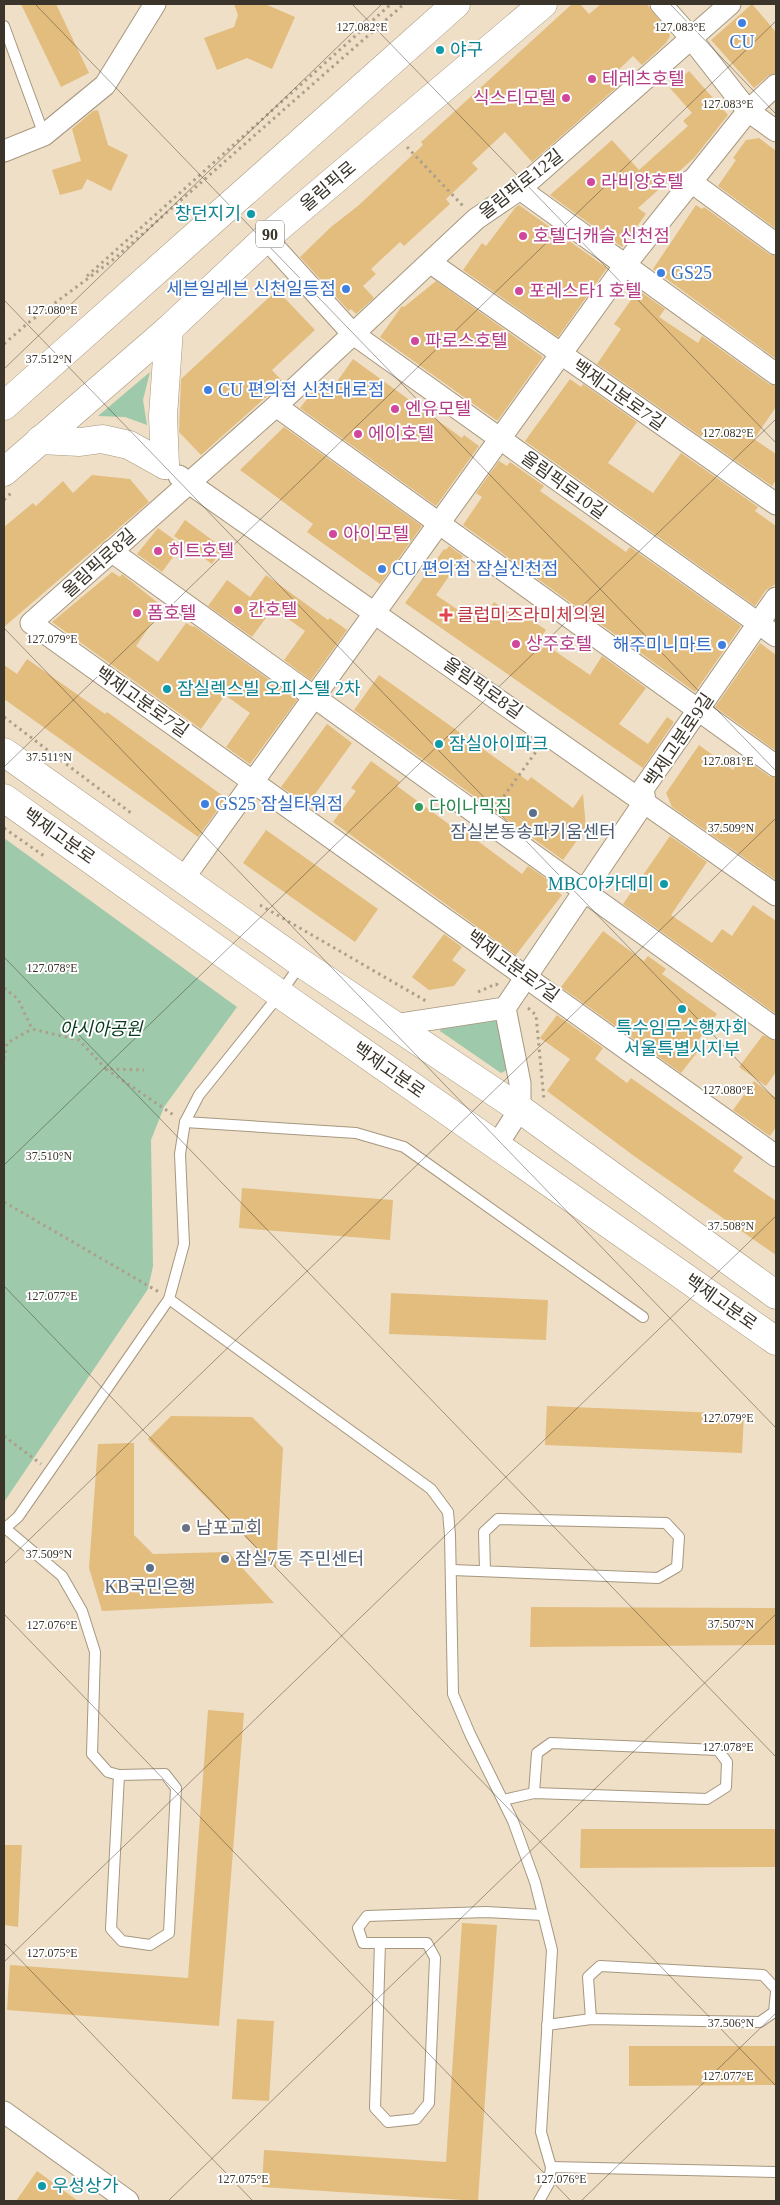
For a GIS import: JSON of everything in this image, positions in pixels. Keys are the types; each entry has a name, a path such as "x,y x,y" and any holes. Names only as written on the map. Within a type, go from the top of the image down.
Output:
{"main road":[{"path":"4,406 456,4"},
{"name":"올림픽로","path":"4,472 169,329 266,238 543,4"},
{"path":"165,465 163,416 169,329"},
{"path":"40,440 80,442 102,439 128,445 165,465"},
{"name":"백제고분로","path":"4,752 301,963 520,1109 776,1295"},
{"name":"백제고분로","path":"4,798 280,994 776,1341"}],"street":[{"path":"4,151 44,135 106,85 155,4"},
{"path":"661,4 691,38 748,111 776,131"},
{"name":"올림픽로12길","path":"352,333 476,220 520,189 730,4"},
{"name":"백제고분로7길","path":"183,879 625,265 748,111 776,85"},
{"path":"690,182 776,244"},
{"path":"520,189 776,374"},
{"name":"올림픽로10길","path":"266,238 352,333 776,636"},
{"name":"백제고분로7길","path":"431,263 560,355 776,504"},
{"path":"189,483 276,406 352,333"},
{"path":"276,406 776,766"},
{"name":"올림픽로8길","path":"165,465 776,895"},
{"name":"올림픽로8길","path":"31,623 189,483"},
{"path":"111,552 314,696 377,734 460,794 487,820 776,1029"},
{"name":"백제고분로9길","path":"505,1008 645,801 643,789 776,598"},
{"name":"백제고분로7길","path":"31,623 775,1152"},
{"path":"394,1025 505,1008 520,1082 520,1109 497,1145"},
{"path":"4,2112 128,2201"}],"lane":[{"path":"4,26 44,135"},
{"path":"119,1775 111,1929 122,1941 150,1945 169,1934 176,1788 165,1774 119,1775 108,1772 92,1754 95,1652 82,1611 62,1576 4,1529 18,1518 169,1298 184,1244 180,1154 184,1122 199,1095 280,994 301,963"},
{"path":"184,1122 356,1133 404,1147 643,1317"},
{"path":"169,1298 431,1489 448,1512 452,1570 453,1694 470,1734 513,1822 532,1874 552,1950 541,2132 551,2167 549,2183 539,2201"},
{"path":"452,1570 658,1578 677,1566 679,1537 666,1523 498,1519 484,1532 485,1571"},
{"path":"503,1800 534,1792 707,1799 726,1787 727,1762 718,1750 551,1743 537,1753 534,1792"},
{"path":"380,1943 375,2108 388,2122 416,2119 428,2103 435,1958 427,1943 380,1943 363,1944 358,1928 367,1916 486,1912 543,1915"},
{"path":"547,2025 591,2019 760,2022 774,2012 776,1990 763,1975 600,1966 588,1978 591,2019"},
{"path":"551,2167 776,2172"}],"path":[{"path":"70,292 391,4"},
{"path":"4,344 114,258 404,4"},
{"path":"393,132 476,220"},
{"path":"4,717 134,815"},
{"path":"487,820 549,734"},
{"path":"4,988 18,999 32,1029"},
{"path":"4,1059 6,1044 32,1029 79,1040 106,1069 184,1122"},
{"path":"106,1069 144,1070"},
{"path":"4,1202 169,1298"},
{"path":"4,1436 51,1471"}],"green space":[{"path":"150,372 143,400 147,425 125,417 98,416"},
{"name":"아시아공원","path":"4,838 237,1007 164,1107 151,1140 153,1266 148,1289 4,1502"},
{"path":"498,1013 507,1070 501,1073 440,1031 442,1024"}],"building":[{"path":"21,4 56,4 89,73 61,87"},
{"path":"234,4 265,4 295,17 272,69 247,58 217,70 204,38 234,27 238,15"},
{"path":"572,4 580,4 589,14 601,4 647,4 669,32 670,36 666,43 642,65 633,56 611,77 618,86 532,162 505,132 472,163 478,169 446,199 450,204 404,246 400,242 371,269 376,274 363,286 374,298 356,314 351,309 349,311 300,257 331,227 359,205 423,145 421,142"},
{"path":"752,4 776,32 776,73 768,76 754,88 711,40"},
{"path":"689,71 728,115 694,158 638,208 646,214 622,247 550,195 612,140 639,170 688,126 683,121 692,113 670,88"},
{"path":"98,110 108,145 128,155 111,191 87,179 82,189 60,195 52,170 81,161 72,129 93,111"},
{"path":"759,138 776,151 776,229 718,186 736,160 733,158 746,140"},
{"path":"519,205 607,268 558,337 463,270 482,243 486,246"},
{"path":"696,205 702,209 704,207 769,254 776,256 776,359 653,269"},
{"path":"436,281 543,357 498,420 380,337 402,306 404,307"},
{"path":"277,290 315,330 272,370 283,382 201,455 179,432 181,379"},
{"path":"638,290 665,309 659,317 698,343 702,336 769,384 776,386 776,407 754,439 776,454 776,480 772,486 597,364 621,329 614,324"},
{"path":"353,359 462,438 464,435 479,446 436,506 300,408 320,382 331,390"},
{"path":"570,379 581,387 583,384 637,422 608,463 653,493 681,453 758,507 755,511 776,526 776,584 766,590 755,606 525,441"},
{"path":"284,427 422,526 380,584 307,532 313,524 240,470"},
{"path":"499,461 507,466 510,462 544,486 540,491 626,552 630,547 741,626 695,692 463,525 482,497 476,493"},
{"path":"92,475 130,479 149,502 4,627 4,527 33,503 36,506 63,481 73,493"},
{"path":"185,520 223,548 212,564 174,536"},
{"name":"히트호텔","path":"158,528 182,545 162,572 137,554"},
{"path":"449,546 463,556 436,595 479,624 494,602 514,616 518,611 546,630 539,640 590,675 602,656 646,688 619,724 648,744 667,717 674,722 643,768 405,603 444,549 446,550"},
{"path":"112,572 120,577 122,574 163,607 136,646 158,662 186,623 194,626 297,700 250,764 226,747 250,713 225,695 201,729 52,622"},
{"path":"266,575 328,620 330,618 347,630 311,680 284,660 305,631 273,608 252,637 208,606 227,580 250,597"},
{"path":"760,643 776,655 776,751 715,707"},
{"path":"27,659 105,714 107,712 226,798 198,837 4,699 4,665 17,674"},
{"name":"잠실아이파크","path":"379,675 528,781 531,777 573,808 583,794 586,828 563,860 354,710"},
{"path":"327,724 352,743 307,805 281,787"},
{"path":"699,745 733,770 742,757 769,776 776,778 776,880 672,807 666,793"},
{"path":"371,761 400,782 397,786 465,836 467,833 522,874 528,866 548,880 546,883 562,895 516,955 333,822 356,791 351,788"},
{"path":"266,830 378,909 355,942 243,863"},
{"path":"670,836 707,862 671,915 712,943 722,929 732,936 753,905 776,921 776,1014 623,904"},
{"path":"603,931 644,961 648,956 666,969 662,974 717,1014 694,1046 699,1050 681,1073 561,987"},
{"path":"444,934 462,947 452,960 466,970 454,986 429,990 412,977"},
{"path":"557,1015 603,1048 595,1059 627,1083 631,1078 743,1157 733,1171 776,1201 776,1255 634,1156 547,1091 570,1059 540,1038"},
{"path":"763,1035 776,1041 776,1072 766,1086 739,1067"},
{"path":"754,1081 776,1098 776,1127 770,1136 733,1110"},
{"path":"242,1188 393,1200 390,1240 239,1228"},
{"path":"391,1293 548,1300 546,1340 389,1334"},
{"path":"547,1406 744,1414 742,1453 545,1445"},
{"path":"171,1416 252,1417 283,1448 276,1568 148,1439"},
{"path":"134,1443 134,1535 153,1554 228,1552 274,1603 102,1611 89,1568 98,1444"},
{"path":"531,1607 776,1608 776,1645 530,1647"},
{"path":"208,1710 244,1713 219,2026 7,2010 10,1965 188,1978"},
{"path":"581,1829 776,1829 776,1867 580,1868"},
{"path":"4,1845 22,1845 18,1927 4,1925"},
{"path":"462,1923 497,1925 478,2201 262,2187 264,2150 446,2162"},
{"path":"237,2019 274,2021 269,2101 232,2099"},
{"path":"629,2046 776,2046 776,2085 629,2086"},
{"name":"우성상가","path":"37,2171 78,2201 16,2201"}],"place":[{"name":"CU","path":"742,23"},
{"name":"야구","path":"440,50"},
{"name":"테레츠호텔","path":"592,79"},
{"name":"식스티모텔","path":"566,98"},
{"name":"라비앙호텔","path":"591,182"},
{"name":"창던지기","path":"251,214"},
{"name":"호텔더캐슬 신천점","path":"523,236"},
{"name":"GS25","path":"661,273"},
{"name":"세븐일레븐 신천일등점","path":"346,289"},
{"name":"포레스타1 호텔","path":"519,291"},
{"name":"파로스호텔","path":"415,341"},
{"name":"CU 편의점 신천대로점","path":"208,390"},
{"name":"엔유모텔","path":"395,409"},
{"name":"에이호텔","path":"358,434"},
{"name":"아이모텔","path":"333,534"},
{"name":"히트호텔","path":"158,551"},
{"name":"CU 편의점 잠실신천점","path":"382,569"},
{"name":"칸호텔","path":"238,610"},
{"name":"폼호텔","path":"137,613"},
{"name":"클럽미즈라미체의원","path":"446,615"},
{"name":"상주호텔","path":"516,644"},
{"name":"해주미니마트","path":"722,645"},
{"name":"잠실렉스빌 오피스텔 2차","path":"167,689"},
{"name":"잠실아이파크","path":"439,744"},
{"name":"GS25 잠실타워점","path":"205,804"},
{"name":"다이나믹짐","path":"419,807"},
{"name":"잠실본동송파키움센터","path":"533,813"},
{"name":"MBC아카데미","path":"664,884"},
{"name":"특수임무수행자회 서울특별시지부","path":"682,1009"},
{"name":"남포교회","path":"186,1528"},
{"name":"잠실7동 주민센터","path":"225,1559"},
{"name":"KB국민은행","path":"150,1568"},
{"name":"우성상가","path":"42,2186"}]}
